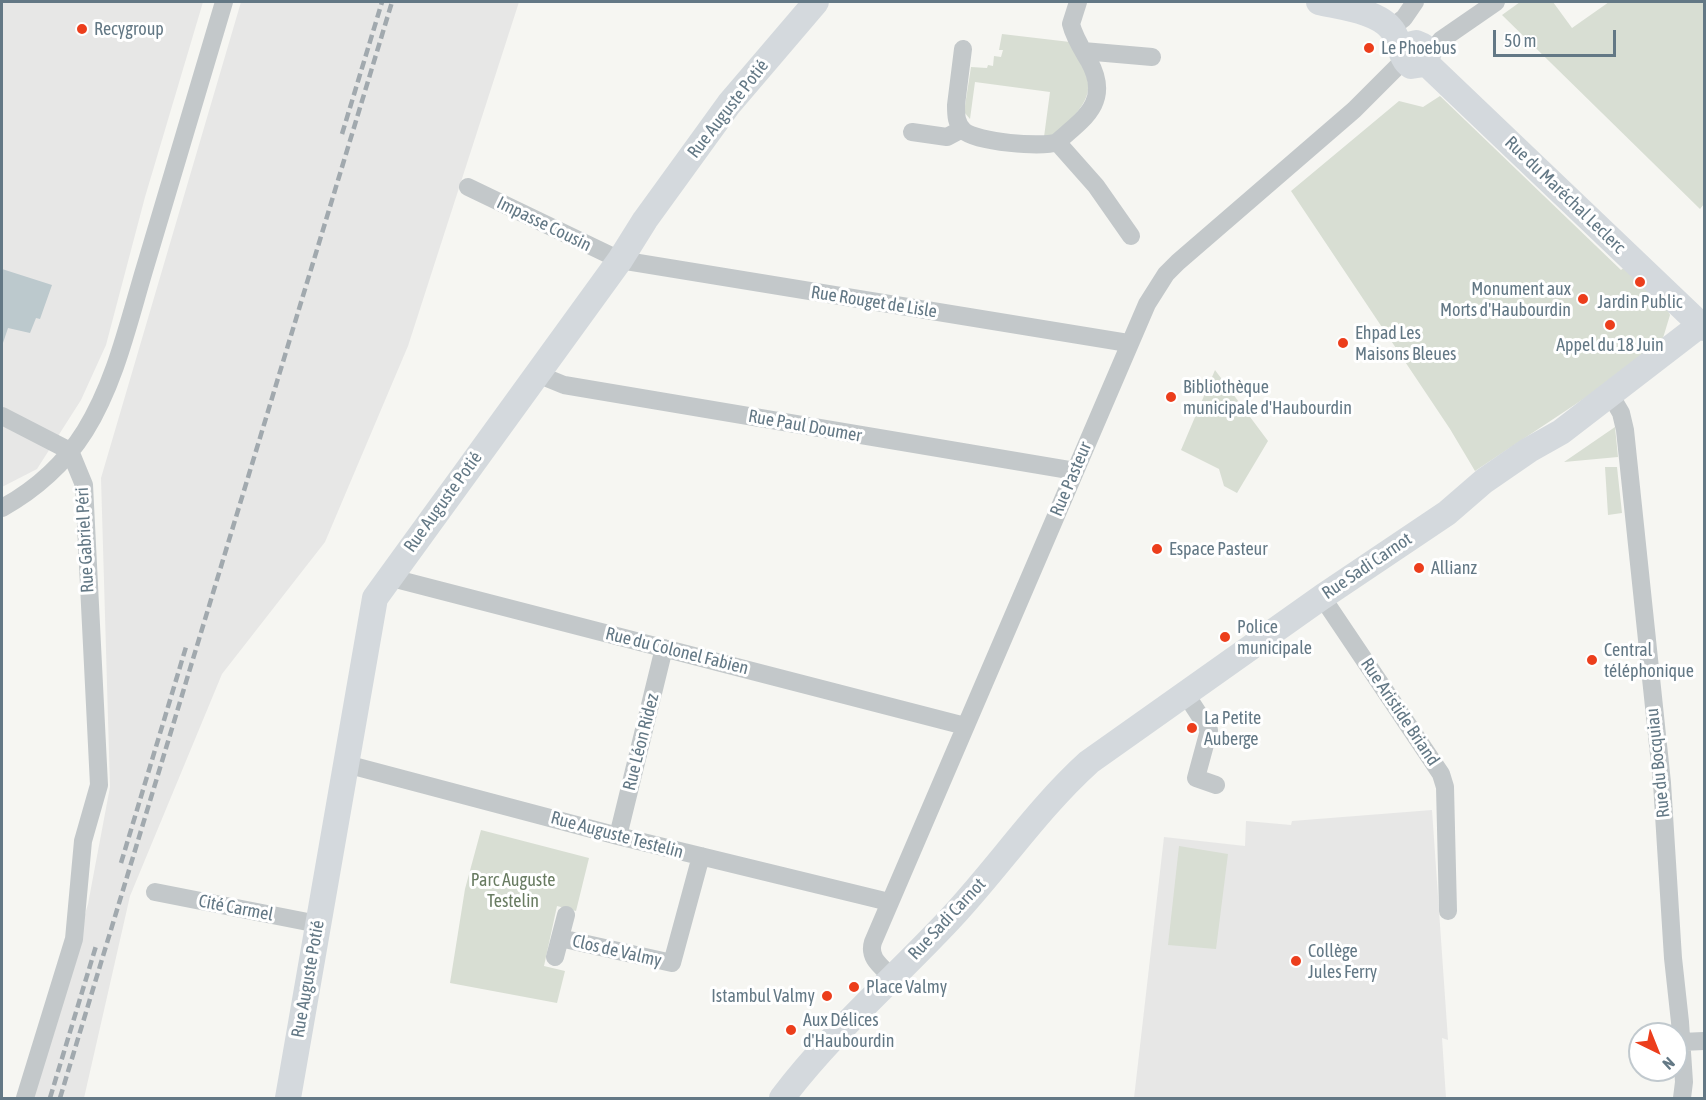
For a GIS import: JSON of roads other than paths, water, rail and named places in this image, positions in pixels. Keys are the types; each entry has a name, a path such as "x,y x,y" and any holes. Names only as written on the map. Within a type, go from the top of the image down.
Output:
{"street":[{"path":"2,508 45,477 70,451 91,421 116,360 224,2"},
{"name":"Rue Auguste Potié","path":"288,1098 374,604 388,577 620,260 645,220 735,96 816,2"},
{"path":"963,49 956,114 962,129 983,138 1042,146 1057,142 1086,118 1095,103 1096,80 1071,24 1078,2"},
{"path":"1319,2 1377,18 1390,28 1404,18 1415,2"},
{"name":"Rue Pasteur","path":"892,977 871,953 890,902 1128,343 1150,299 1178,262 1354,110 1415,58 1496,2"},
{"name":"Rue du Maréchal Leclerc","path":"1390,28 1415,58 1703,329"},
{"path":"1083,51 1152,57"},
{"path":"912,132 947,137 962,129"},
{"path":"1057,142 1096,186 1131,236"},
{"name":"Impasse Cousin","path":"468,187 620,260"},
{"name":"Rue Rouget de Lisle","path":"620,260 1128,343"},
{"name":"Rue Sadi Carnot","path":"782,1098 823,1047 950,919 1076,784 1188,697 1614,401 1703,329"},
{"name":"Rue Paul Doumer","path":"537,374 564,385 1075,471"},
{"name":"Rue du Bocquiau","path":"1614,401 1625,430 1662,783 1673,958 1680,1022"},
{"path":"2,416 70,451"},
{"name":"Rue Gabriel Péri","path":"25,1098 74,939 83,841 99,785 84,485 70,451"},
{"name":"Rue du Colonel Fabien","path":"388,577 965,726"},
{"name":"Rue Aristide Briand","path":"1325,601 1441,774 1445,787 1448,911"},
{"name":"Rue Léon Ridez","path":"618,836 664,648"},
{"path":"1188,697 1209,730 1196,778 1216,785"},
{"name":"Rue Auguste Testelin","path":"346,764 618,836 890,902"},
{"name":"Clos de Valmy","path":"560,938 672,963 701,856"},
{"name":"Cité Carmel","path":"155,892 318,924"},
{"name":"Clos de Valmy","path":"555,957 566,915"},
{"path":"1688,1042 1704,1041"},
{"name":"Rue du Bocquiau","path":"1682,1098 1684,1082"}],"railway":[{"path":"342,134 382,2"},
{"path":"60,1098 392,2"},
{"path":"121,863 186,647"},
{"path":"50,1098 96,946"}],"place":[{"name":"Recygroup","path":"82,29"},
{"name":"Le Phoebus","path":"1369,48"},
{"name":"Jardin Public","path":"1640,282"},
{"name":"Monument aux Morts d'Haubourdin","path":"1583,299"},
{"name":"Appel du 18 Juin","path":"1610,325"},
{"name":"Ehpad Les Maisons Bleues","path":"1343,343"},
{"name":"Bibliothèque municipale d'Haubourdin","path":"1171,397"},
{"name":"Espace Pasteur","path":"1157,549"},
{"name":"Allianz","path":"1419,568"},
{"name":"Police municipale","path":"1225,637"},
{"name":"Central téléphonique","path":"1592,660"},
{"name":"La Petite Auberge","path":"1192,728"},
{"name":"Collège Jules Ferry","path":"1296,961"},
{"name":"Place Valmy","path":"854,987"},
{"name":"Istambul Valmy","path":"827,996"},
{"name":"Aux Délices d'Haubourdin","path":"791,1030"}],"park label":[{"name":"Parc Auguste Testelin","path":"513,890"}]}
